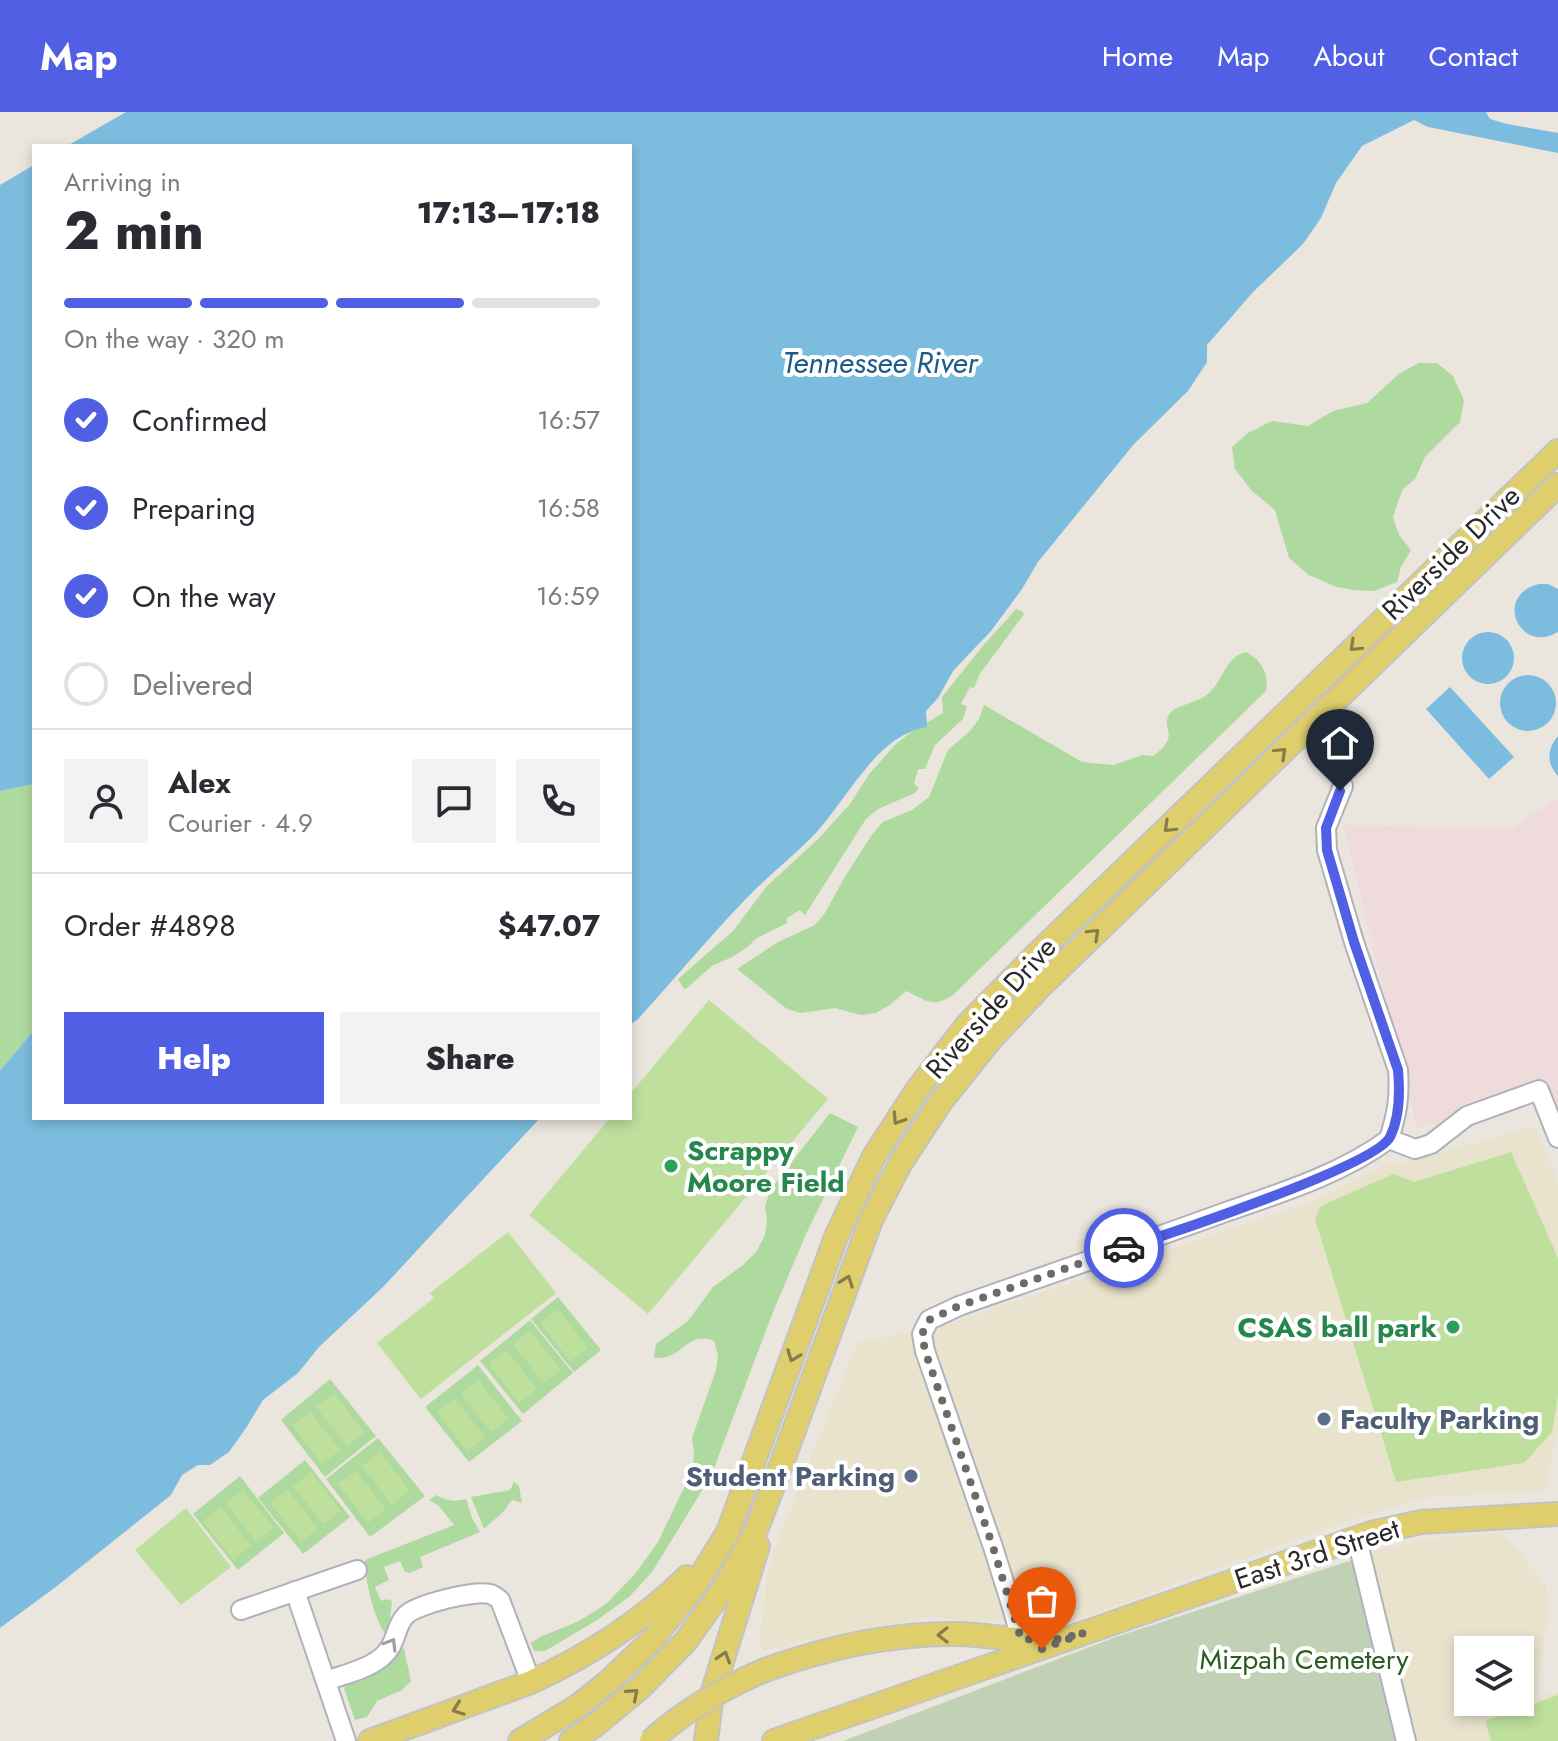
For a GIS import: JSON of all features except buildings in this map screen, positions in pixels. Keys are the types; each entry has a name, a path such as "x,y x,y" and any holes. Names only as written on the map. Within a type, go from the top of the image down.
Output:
{"main road":[{"name":"Riverside Drive","path":"520,1741 578,1706 652,1640 694,1587 728,1532 836,1237 874,1156 917,1090 967,1025 1558,451"},
{"name":"Riverside Drive","path":"571,1741 640,1688 685,1642 724,1588 755,1533 871,1220 900,1164 940,1103 992,1038 1039,988 1558,485"},
{"path":"708,1738 712,1694 783,1460"},
{"name":"East 3rd Street","path":"774,1741 1021,1648 1084,1633 1357,1539 1421,1522 1558,1514"},
{"path":"370,1741 531,1682 599,1647 646,1614 690,1575 728,1532"},
{"name":"East 3rd Street","path":"651,1741 682,1715 732,1685 765,1670 832,1649 894,1638 958,1634 1021,1648"}],"street":[{"path":"1021,1648 993,1547 925,1351 922,1334 929,1320 959,1306 1318,1178 1367,1156 1389,1139 1398,1112 1398,1070 1354,942 1327,850 1326,828 1343,786"},
{"path":"1389,1139 1415,1149 1431,1144 1467,1116 1539,1090 1558,1138"},
{"path":"1357,1539 1406,1741"},
{"path":"241,1610 357,1570"},
{"path":"295,1591 346,1741"},
{"path":"326,1681 367,1667 382,1657 392,1646 405,1615 413,1609 480,1593 492,1594 500,1600 531,1682"}],"shaded area":[{"path":"1554,799 1558,802 1558,1112 1548,1093 1417,1128 1343,825 1512,829"},
{"path":"1535,1126 1558,1182 1558,1428 1545,1490 1421,1498 1336,1525 1071,1622 969,1621 934,1617 825,1636 763,1651 759,1639 766,1577 772,1555 857,1343 948,1324 1310,1203 1381,1166 1418,1159"},
{"path":"1502,1533 1546,1585 1547,1617 1536,1698 1558,1691 1558,1741 1406,1741 1360,1556 1431,1538"}],"green space":[{"path":"1419,363 1437,363 1453,376 1464,400 1460,422 1425,457 1415,479 1403,489 1398,501 1393,517 1399,535 1411,550 1397,582 1374,591 1353,590 1309,575 1289,558 1275,510 1251,490 1235,469 1232,447 1248,433 1272,421 1308,426 1333,411 1367,403 1400,373"},
{"path":"1016,609 1024,614 979,675 974,688 970,687 961,704 967,706 963,719 935,745 925,769 918,769 914,784 919,788 915,793 878,809 866,819 805,915 800,910 787,918 787,923 712,966 684,989 678,979 733,931 766,887 818,839 850,804 870,773 896,744 943,713 942,697"},
{"path":"1246,652 1263,668 1266,691 953,995 934,1002 906,991 876,1013 861,1015 835,1008 801,1013 787,1009 737,969 778,942 815,925 883,822 912,810 929,797 948,750 970,731 984,705 1082,762 1114,765 1142,755 1153,756 1169,737 1167,719 1170,713 1209,693 1233,659"},
{"path":"32,784 32,1032 0,1071 0,791"},
{"name":"Scrappy Moore Field","path":"709,1000 828,1099 648,1314 529,1215 608,1120 632,1120 632,1092"},
{"path":"830,1113 858,1127 806,1234 773,1312 711,1476 652,1572 629,1597 545,1651 534,1651 531,1643 540,1637 579,1621 606,1604 635,1574 658,1542 693,1469 692,1438 718,1356 714,1341 706,1339 694,1340 664,1358 654,1358 656,1344 688,1321 713,1287 756,1252 765,1235 765,1207 770,1190"},
{"name":"CSAS ball park","path":"1511,1152 1558,1258 1558,1396 1552,1432 1524,1463 1396,1482 1315,1219 1321,1206 1393,1174 1414,1182"},
{"path":"508,1232 556,1293 421,1399 377,1343 434,1298 430,1293"},
{"path":"558,1297 601,1350 574,1372 531,1319"},
{"path":"558,1309 588,1348 570,1361 540,1323"},
{"path":"530,1320 573,1373 523,1414 480,1361"},
{"path":"530,1331 561,1370 543,1383 513,1344"},
{"path":"506,1350 537,1389 519,1403 489,1364"},
{"path":"478,1365 522,1421 469,1462 425,1407"},
{"path":"330,1379 376,1436 325,1477 281,1420"},
{"path":"478,1380 509,1419 491,1432 461,1394"},
{"path":"334,1393 364,1432 347,1446 316,1407"},
{"path":"455,1399 485,1437 467,1451 437,1412"},
{"path":"310,1412 340,1450 322,1464 292,1425"},
{"path":"378,1438 425,1496 370,1537 326,1479"},
{"path":"380,1452 410,1491 392,1505 362,1466"},
{"path":"305,1460 350,1517 303,1554 258,1498"},
{"path":"356,1471 386,1509 368,1523 338,1484"},
{"path":"311,1472 341,1511 323,1524 293,1486"},
{"path":"240,1476 284,1533 238,1570 193,1514"},
{"path":"514,1482 519,1486 522,1503 512,1500 484,1529 471,1497 510,1490"},
{"path":"243,1490 274,1528 256,1542 226,1503"},
{"path":"288,1490 318,1528 301,1542 270,1503"},
{"path":"436,1495 450,1500 466,1499 480,1532 420,1557 423,1567 410,1573 405,1572 400,1561 384,1567 389,1580 375,1587 381,1601 392,1601 388,1637 378,1621 371,1600 365,1560 454,1525 439,1506 429,1500"},
{"path":"221,1507 251,1546 233,1560 203,1521"},
{"path":"186,1508 231,1567 181,1605 135,1550"},
{"name":"Mizpah Cemetery","path":"1352,1560 1399,1741 843,1741 1116,1637"},
{"path":"402,1648 411,1681 402,1690 377,1701 367,1717 355,1720 344,1688 389,1661"},
{"path":"1558,1695 1558,1741 1491,1741 1485,1721 1499,1716 1534,1716 1534,1704"}],"water":[{"name":"Tennessee River","path":"126,112 1486,112 1490,119 1507,124 1558,133 1558,153 1428,127 1414,120 1362,146 1336,183 1321,218 1303,244 1253,292 1207,345 1207,362 1188,391 1134,444 1038,562 991,631 953,671 938,698 926,711 927,727 909,733 877,756 824,824 748,896 632,1024 632,144 70,144"},
{"path":"32,166 32,784 0,791 0,185"},
{"path":"1539,584 1558,589 1558,632 1544,637 1532,636 1523,630 1515,610 1517,599 1525,590"},
{"path":"1488,632 1507,639 1514,658 1507,677 1488,684 1469,677 1462,658 1469,639"},
{"path":"1528,675 1548,683 1556,703 1548,723 1528,731 1508,723 1500,703 1508,683"},
{"path":"1450,687 1514,757 1489,779 1426,709"},
{"path":"1558,736 1558,776 1549,756"},
{"path":"32,1032 32,1120 538,1120 383,1287 319,1347 298,1373 263,1400 229,1452 210,1465 198,1465 182,1475 171,1495 0,1628 0,1071"}],"way so far":[{"path":"1042,1649 1084,1633 1054,1640 1021,1639 922,1334 929,1320 959,1306 1124,1248"}],"place":[{"name":"Scrappy Moore Field","path":"671,1166"},
{"name":"CSAS ball park","path":"1453,1327"},
{"name":"Faculty Parking","path":"1324,1419"},
{"name":"Student Parking","path":"911,1476"}],"route":[{"path":"1124,1248 1318,1178 1367,1156 1389,1139 1398,1112 1398,1070 1354,942 1327,850 1326,828 1340,791"}]}
